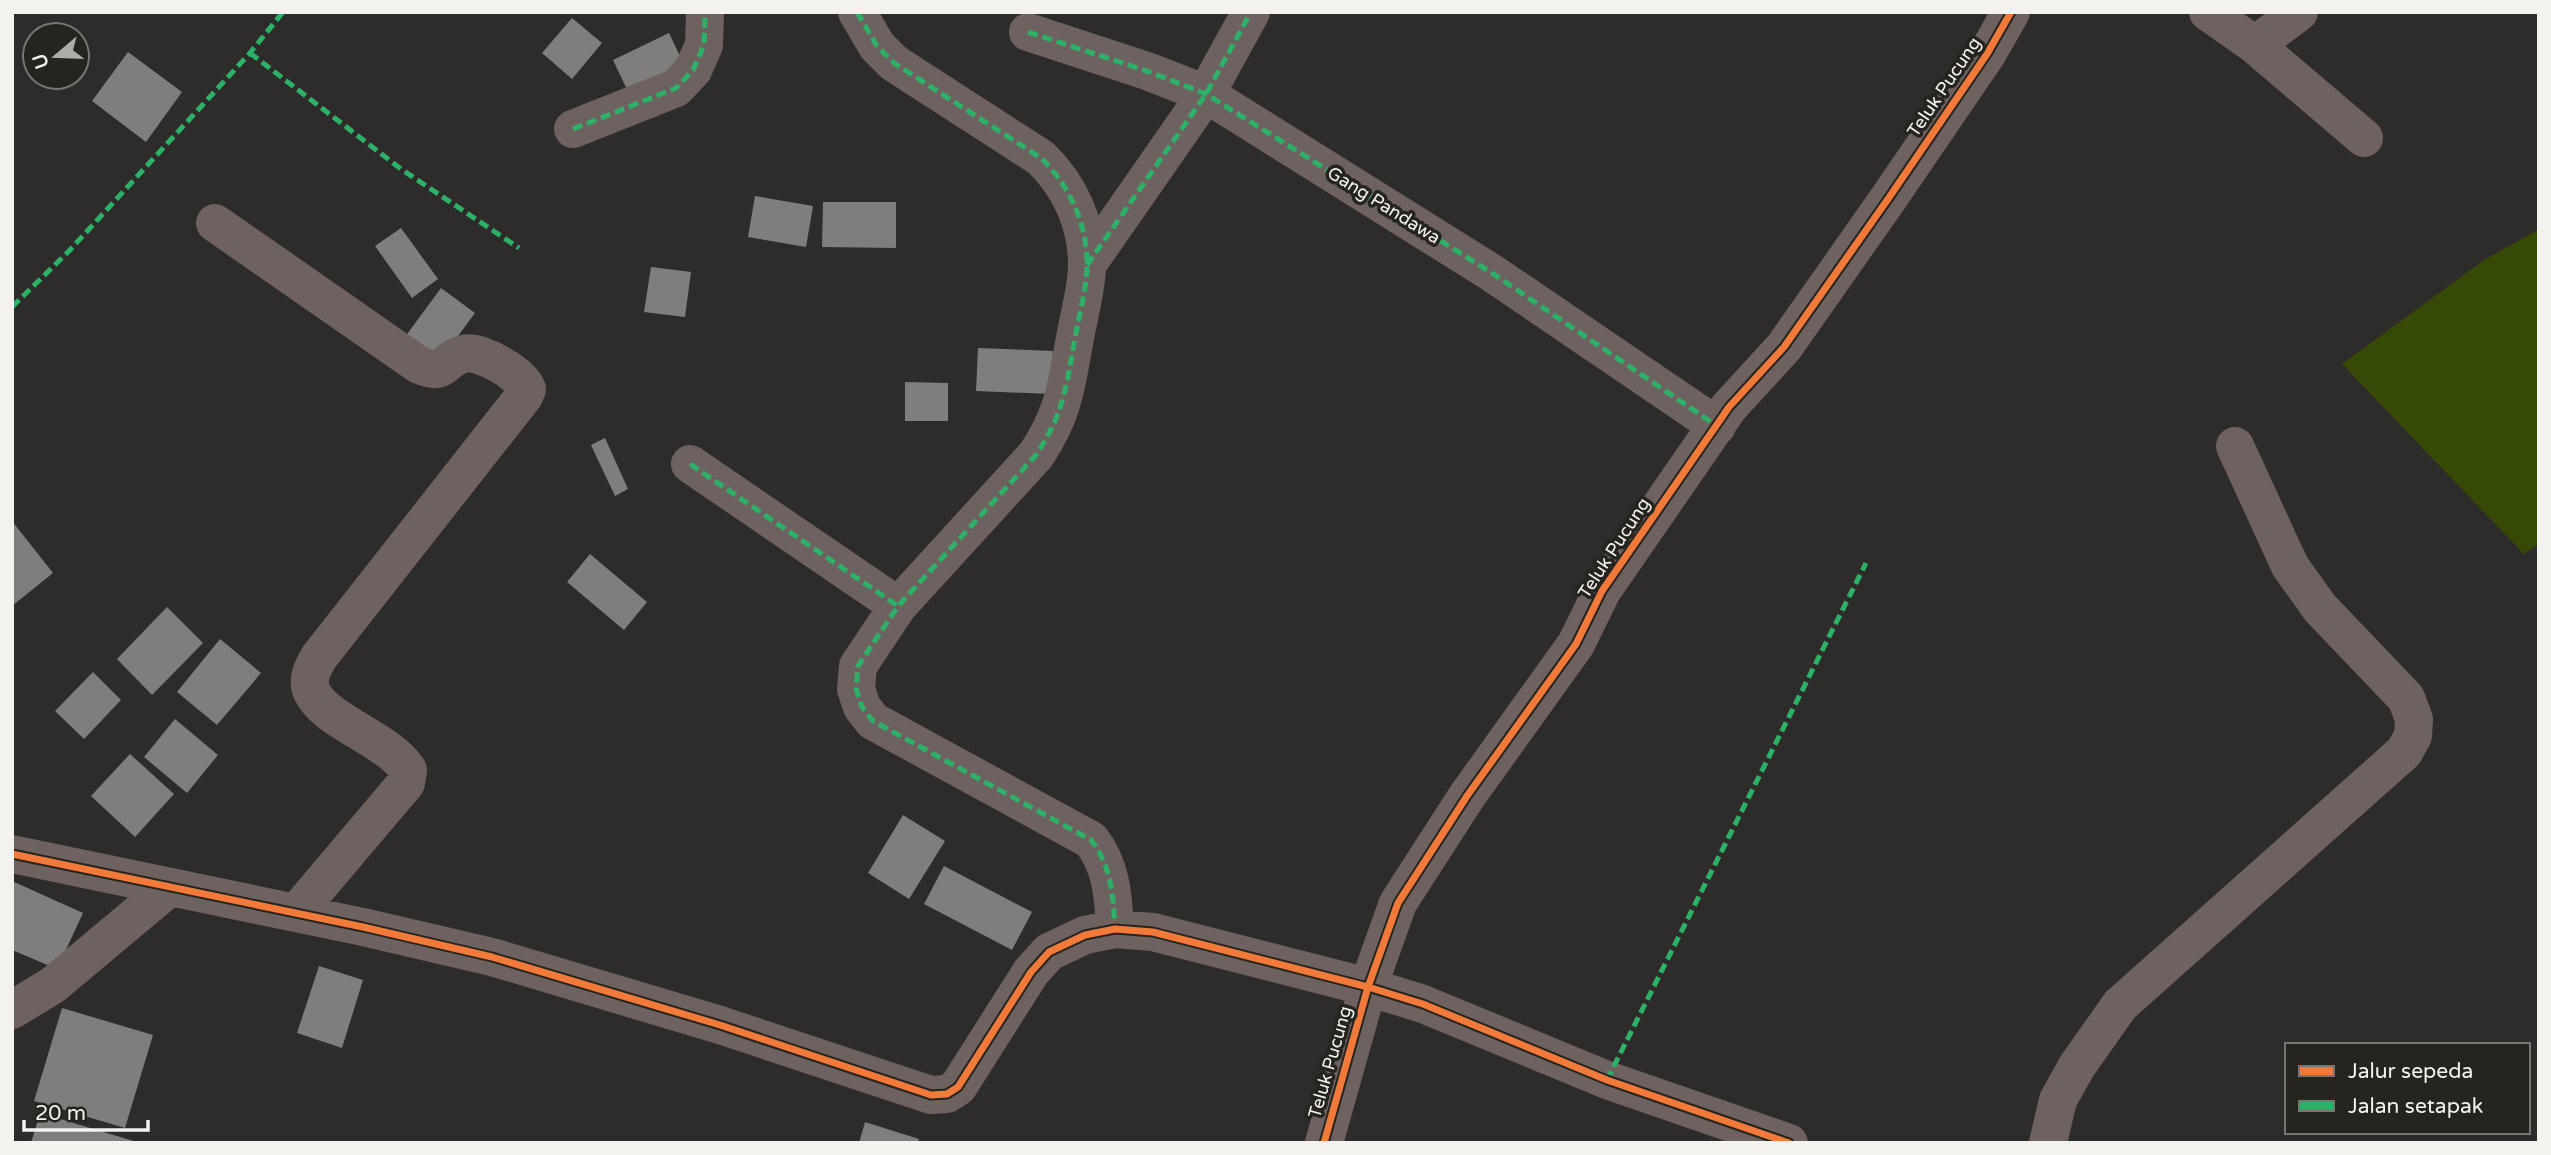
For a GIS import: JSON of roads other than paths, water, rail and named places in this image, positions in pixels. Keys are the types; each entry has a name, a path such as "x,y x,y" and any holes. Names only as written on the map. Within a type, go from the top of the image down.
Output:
{"street":[{"path":"573,129 676,88 693,70 704,45 705,12"},
{"path":"857,12 877,46 894,63 1041,158 1057,173 1070,194 1080,221 1087,265 1067,383 1052,431 1036,455 898,607 858,666 856,689 862,707 873,721 1091,840 1103,855 1111,879 1115,929"},
{"path":"1087,265 1206,94 1251,12"},
{"name":"Teluk Pucung","path":"1324,1143 1368,987 1398,903 1467,796 1576,644 1602,591 1730,407 1784,347 1987,54 2011,12"},
{"path":"2208,12 2255,45 2364,138"},
{"path":"2255,45 2300,12"},
{"name":"Gang Pandawa","path":"1028,32 1147,71 1206,94 1492,273 1717,426"},
{"path":"215,223 419,365 433,371 443,369 461,354 475,352 519,376 527,389 310,672 311,690 322,705 400,757 408,770 406,783 296,914"},
{"path":"2048,1143 2058,1100 2077,1066 2120,1005 2404,752 2413,736 2414,719 2406,698 2320,608 2290,566 2235,446"},
{"path":"690,464 898,607"},
{"path":"12,854 492,957 720,1025 931,1095 947,1094 958,1087 1031,972 1049,952 1085,935 1115,929 1153,932 1368,987 1423,1004 1607,1080 1789,1143"},
{"path":"12,1010 52,985 170,887"}]}
